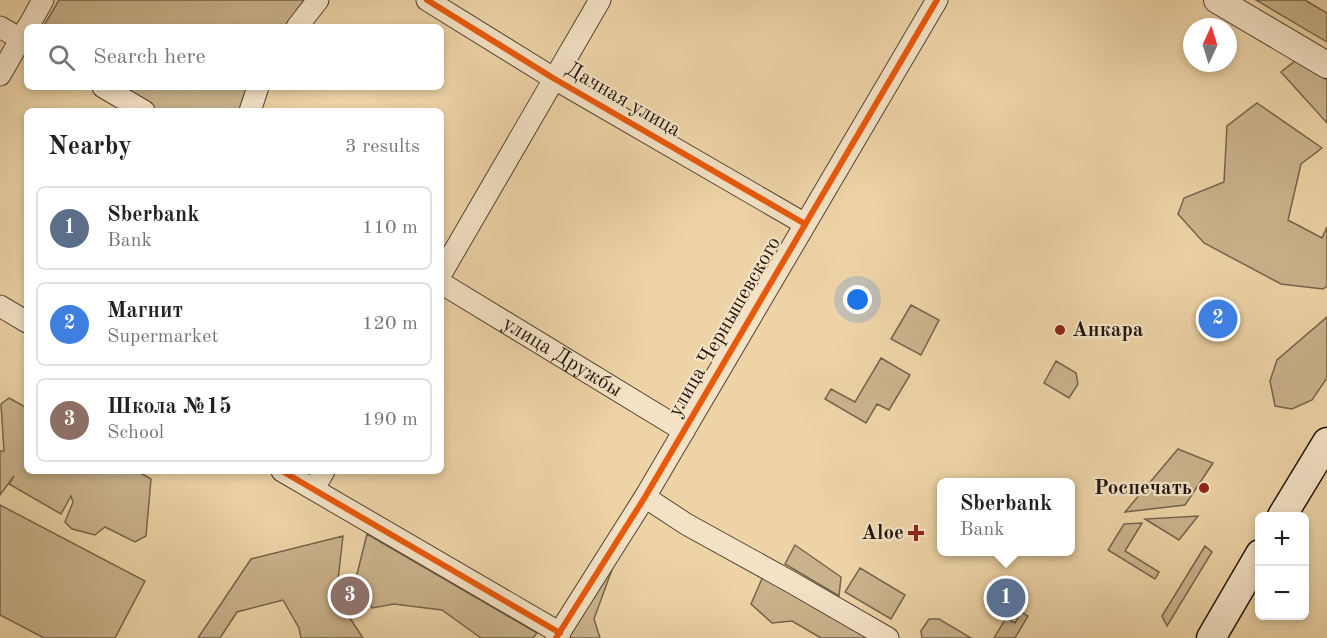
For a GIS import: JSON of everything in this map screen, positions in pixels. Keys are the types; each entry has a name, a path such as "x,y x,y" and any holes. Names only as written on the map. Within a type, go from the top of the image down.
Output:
{"main road":[{"path":"1284,512 1327,441"},
{"path":"1211,638 1255,563"}],"street":[{"path":"31,24 43,0"},
{"path":"299,24 318,0"},
{"name":"Дачная улица","path":"427,0 553,78 805,224"},
{"path":"444,269 600,0"},
{"name":"улица Чернышевского","path":"558,635 645,497 937,0"},
{"path":"1217,0 1327,65"},
{"path":"0,27 24,33"},
{"path":"0,75 24,37"},
{"path":"108,90 139,108"},
{"path":"251,108 257,90"},
{"name":"улица Дружбы","path":"444,285 684,431"},
{"path":"0,306 24,320"},
{"path":"294,474 319,480 558,635"},
{"path":"645,497 686,524 888,638"}],"shaded area":[{"path":"59,0 306,0 286,24 45,24"},
{"path":"1256,0 1305,0 1327,13 1327,42"},
{"path":"1295,61 1327,80 1327,123 1281,72"},
{"path":"115,90 251,90 245,108 147,108"},
{"path":"1257,103 1322,148 1301,164 1288,220 1322,238 1327,227 1327,286 1323,289 1281,284 1204,243 1178,214 1184,198 1224,182 1227,126"},
{"path":"911,305 939,320 921,355 891,339"},
{"path":"1327,317 1327,378 1312,400 1292,409 1275,406 1270,381 1277,360"},
{"path":"881,358 910,375 889,410 877,404 866,423 825,399 831,389 855,402"},
{"path":"1056,361 1076,373 1078,384 1069,398 1044,383"},
{"path":"9,398 24,406 24,474 142,474 151,479 146,536 135,542 105,527 95,535 72,529 65,522 73,502 71,496 61,514 9,484 14,476 0,495 0,451 4,451 1,404"},
{"path":"1178,449 1213,463 1185,505 1125,512"},
{"path":"0,505 145,581 115,638 44,638 0,615"},
{"path":"1198,516 1179,540 1145,519"},
{"path":"1142,523 1125,551 1159,572 1155,579 1108,550 1124,524"},
{"path":"367,534 537,633 533,638 481,638 442,610 394,604 372,608 357,574"},
{"path":"343,536 336,597 363,638 301,638 299,628 283,600 237,612 220,638 198,638 251,559"},
{"path":"622,542 594,619 600,638 563,638"},
{"path":"795,545 841,577 839,596 785,564"},
{"path":"1205,546 1212,552 1167,626 1162,616"},
{"path":"860,568 905,595 891,619 845,592"},
{"path":"764,574 878,638 821,638 792,621 772,623 751,604"},
{"path":"1021,612 1028,616 1015,638 994,638 1006,618 1015,623"},
{"path":"929,619 939,619 971,638 922,638 921,631"}],"cycle path":[{"path":"427,0 553,78 805,224"},
{"path":"556,638 645,497 937,0"},
{"path":"287,474 560,633"}],"place":[{"name":"Магнит","path":"1218,319"},
{"name":"Анкара","path":"1060,330"},
{"name":"Роспечать","path":"1204,488"},
{"name":"Aloe","path":"916,533"},
{"name":"Школа №15","path":"350,596"},
{"name":"Sberbank","path":"1006,598"}]}
